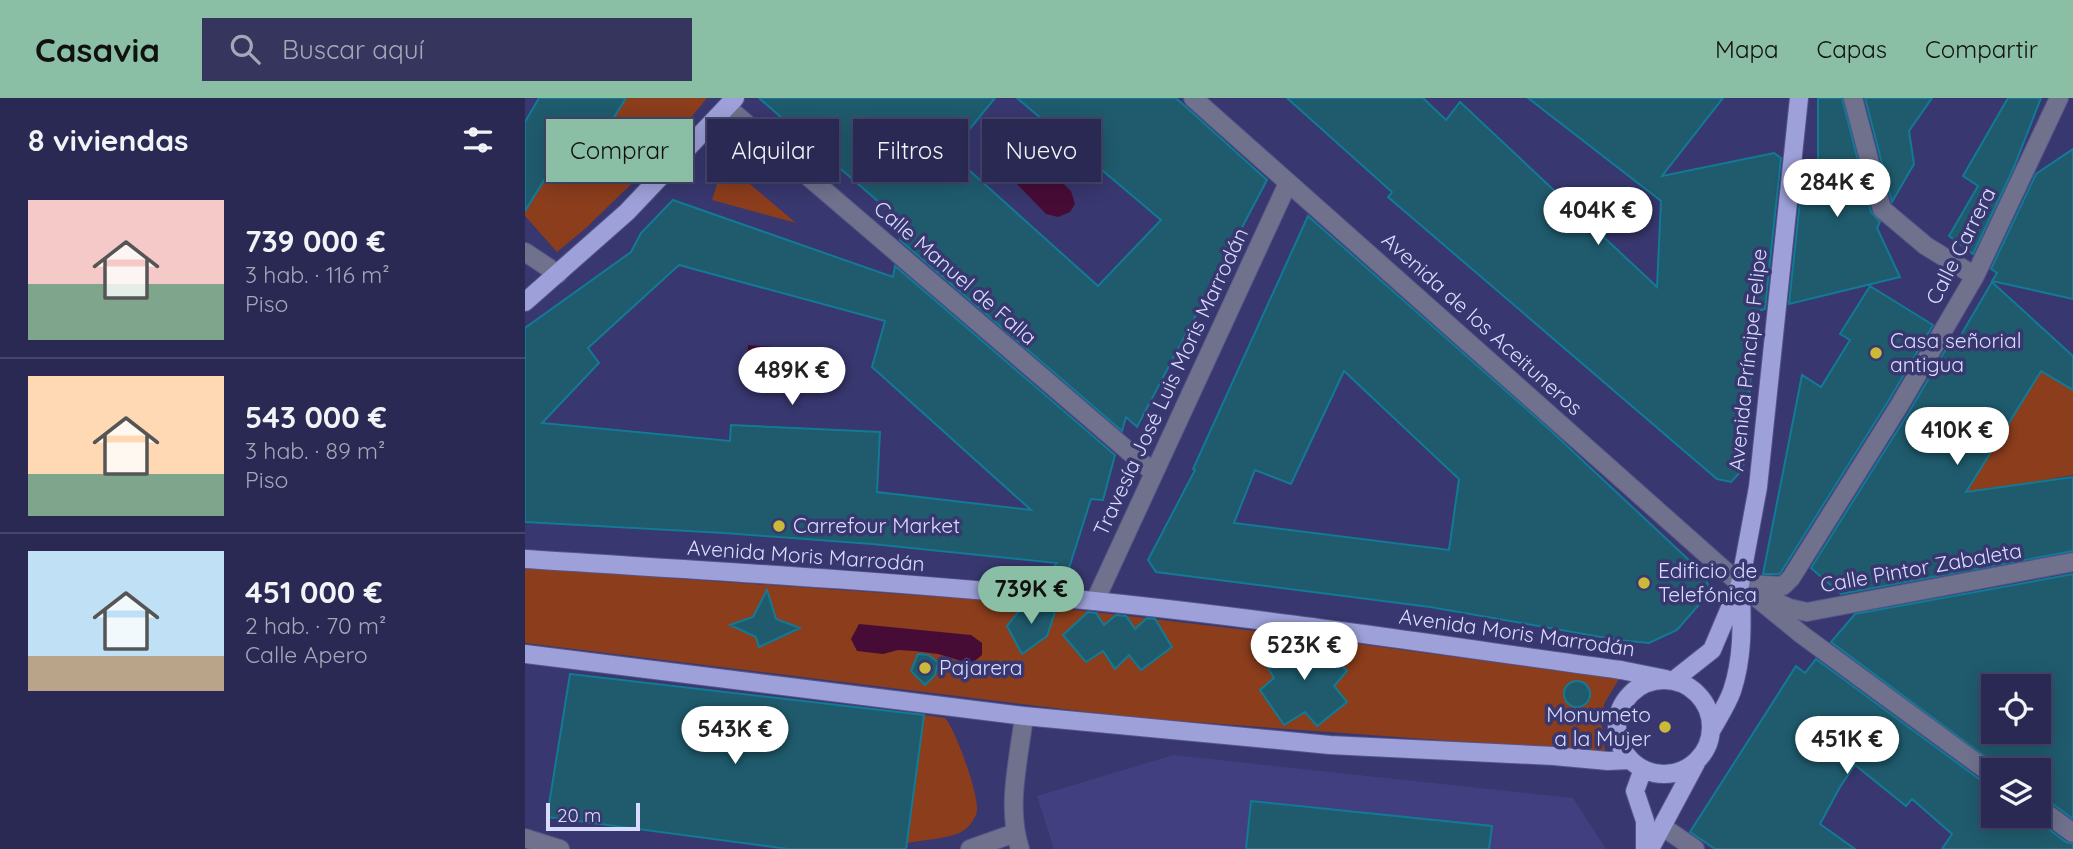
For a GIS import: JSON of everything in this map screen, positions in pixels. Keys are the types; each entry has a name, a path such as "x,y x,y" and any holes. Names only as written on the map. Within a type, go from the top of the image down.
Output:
{"main road":[{"name":"Avenida Príncipe Felipe","path":"1670,680 1712,650 1740,584 1758,487 1798,98"},
{"path":"525,302 627,212 731,103"},
{"name":"Avenida Moris Marrodán","path":"525,559 750,573 1095,601 1621,670 1670,680"},
{"name":"Avenida Príncipe Felipe","path":"1711,731 1732,693 1736,674 1743,636 1740,584"},
{"path":"525,654 1024,716 1330,745 1554,756 1636,764"},
{"path":"1647,849 1663,827 1704,752 1711,731 1711,717 1706,704 1686,685 1670,680 1651,681 1628,695 1620,707 1616,721 1617,735 1621,748 1636,764 1656,774 1671,774 1697,761"},
{"path":"1636,764 1635,791 1645,821 1647,849"}],"street":[{"name":"Avenida de los Aceituneros","path":"1193,98 1740,584"},
{"path":"1853,98 1882,209 1926,246 1975,276"},
{"name":"Calle Carrera","path":"1740,584 1783,586 1791,578 1899,406 1975,276 2059,98"},
{"name":"Calle Manuel de Falla","path":"731,103 1154,473"},
{"name":"Travesía José Luis Moris Marrodán","path":"1095,601 1288,183"},
{"path":"525,252 558,274"},
{"name":"Calle Pintor Zabaleta","path":"1740,584 1789,608 1807,612 2073,562"},
{"path":"1740,584 1801,634 1981,766"},
{"path":"970,849 1018,841 1013,800 1024,716"},
{"path":"2051,817 2073,833"},
{"path":"1663,827 1695,849"},
{"path":"525,838 560,849"}],"shaded area":[{"path":"626,98 707,98 690,119 613,119"},
{"path":"546,177 546,182 633,182 557,252 525,216 525,211"},
{"path":"718,182 748,182 796,223 712,200"},
{"path":"1015,182 1061,182 1071,191 1075,204 1070,212 1058,217 1046,214"},
{"path":"748,345 788,348 795,352 793,373 786,376 746,374"},
{"path":"2041,371 2073,390 2073,475 1965,494"},
{"path":"525,568 999,601 1314,638 1619,679 1604,704 1602,725 1605,752 1137,718 525,643"},
{"path":"859,624 971,635 982,643 982,655 971,664 938,654 915,651 898,650 883,654 857,651 851,639"},
{"path":"924,715 945,718 950,725 971,778 977,811 971,823 961,832 907,843"},
{"path":"1173,755 1573,798 1606,849 1054,849 1037,796"}],"building":[{"path":"539,98 626,98 613,119 546,119 546,177 525,211 525,122"},
{"path":"759,98 995,98 968,131 968,119 853,119 853,180 839,167 839,119 783,119"},
{"path":"1017,98 1176,98 1267,180 1137,427 1126,417 1122,431 900,240 903,223 856,182 968,182 968,169 1098,286 1161,220 1101,169 1101,119 1042,119"},
{"path":"1287,98 1423,98 1446,120 1460,102 1657,287 1661,201 1528,98 1723,98 1662,176 1774,153 1781,158 1765,309 1756,312 1743,469 1731,482 1717,479 1388,197 1392,192"},
{"path":"1818,98 1842,98 1871,212 1880,222 1877,228 1900,277 1789,304 1803,172 1818,183"},
{"path":"1865,98 1932,98 1909,131 1914,164 1892,202"},
{"path":"2008,98 2041,98 2014,167 1973,254 1949,236 1978,186 1963,176"},
{"path":"2073,149 2073,299 1992,281 1997,273 1991,269 2036,174"},
{"path":"673,200 893,277 895,266 1115,455 1103,500 1091,499 1063,587 1040,584 1057,563 872,544 525,522 525,328 631,252 641,233","holes":["679,265 885,321 872,367 1031,510 877,492 880,432 731,425 730,441 542,423 599,363 588,348"]},
{"path":"1308,216 1550,430 1705,575 1710,592 1677,630 1649,643 1430,607 1156,572 1148,560 1195,470 1193,469","holes":["1344,371 1459,479 1449,550 1234,523 1255,470 1291,484"]},
{"path":"1992,282 2073,356 2073,390 2041,371 1966,492 2073,477 2073,551 1841,594 1811,568 1953,337 1958,340"},
{"path":"1870,286 1933,325 1781,572 1763,574 1802,375 1821,387 1850,340 1840,334"},
{"path":"2073,574 2073,819 2051,803 2051,758 1987,758 1831,642 1855,614"},
{"path":"767,590 776,619 800,628 759,647 756,637 730,625 753,617"},
{"path":"1023,606 1056,609 1047,636 1022,654 1007,626"},
{"path":"1088,612 1096,613 1104,625 1116,615 1126,616 1135,629 1147,618 1155,619 1172,647 1141,670 1129,655 1115,669 1103,651 1086,662 1063,635"},
{"path":"1293,636 1304,651 1322,640 1347,671 1334,686 1347,702 1317,726 1305,712 1284,725 1260,690 1274,678 1262,658"},
{"name":"Pajarera","path":"918,654 928,655 938,662 935,675 925,685 911,671"},
{"path":"1816,659 1981,780 1981,828 2047,828 2073,844 2073,849 1942,849 1952,834 1912,799 1906,806 1855,765 1820,824 1855,849 1715,849 1690,832 1796,666 1805,673"},
{"path":"570,674 924,715 906,849 788,849 547,817"},
{"path":"1577,681 1586,685 1590,694 1586,703 1577,707 1568,703 1564,694 1568,685"},
{"path":"1251,801 1492,826 1489,849 1246,849"}],"place":[{"name":"Casa señorial antigua","path":"1876,353"},
{"name":"Carrefour Market","path":"779,526"},
{"name":"Edificio de Telefónica","path":"1644,583"},
{"name":"Pajarera","path":"925,668"},
{"name":"Monumeto a la Mujer","path":"1665,727"}]}
